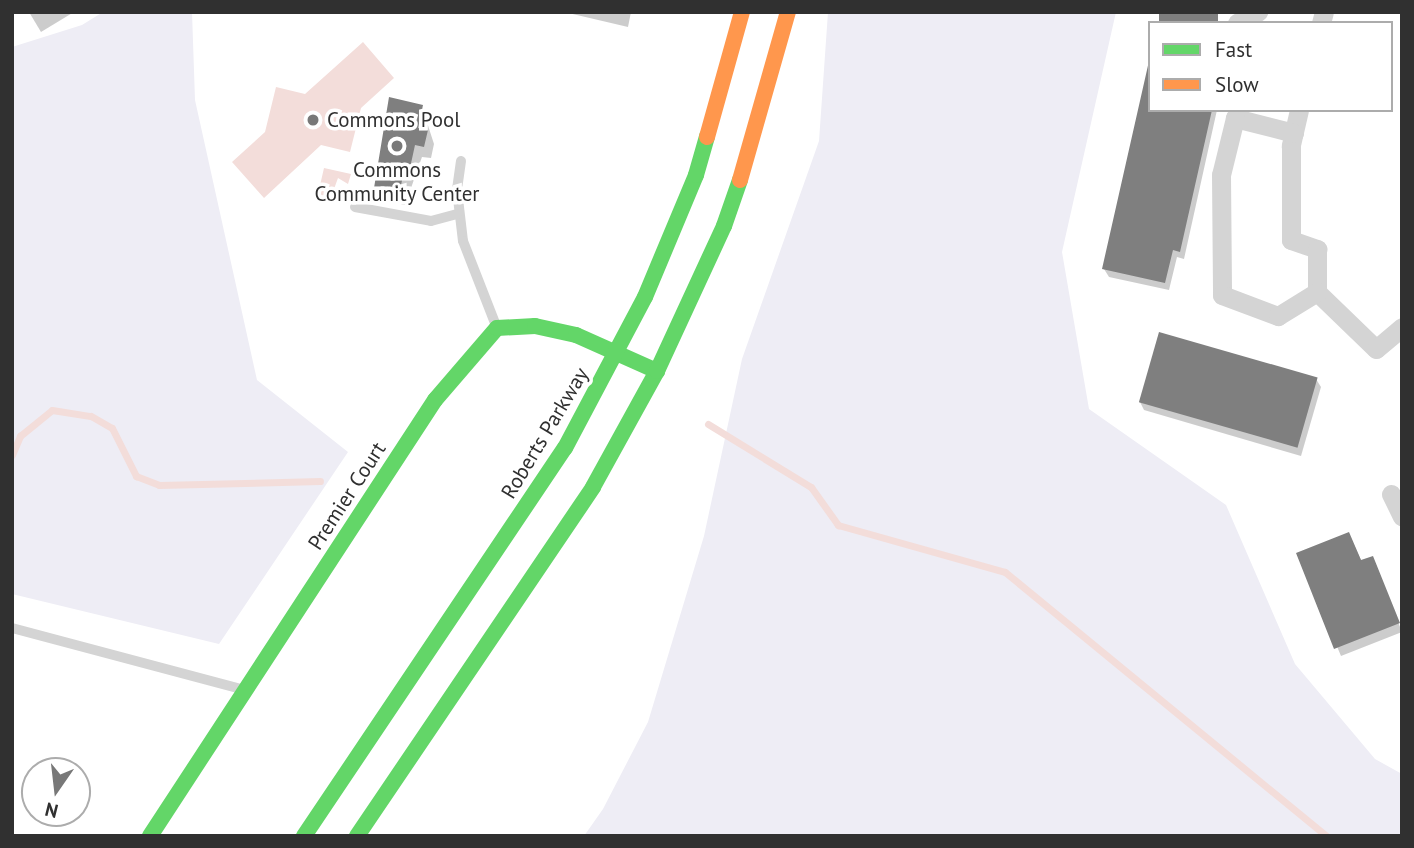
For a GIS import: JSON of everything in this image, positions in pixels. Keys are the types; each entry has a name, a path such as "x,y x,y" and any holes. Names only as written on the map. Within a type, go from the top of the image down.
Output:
{"main road":[{"name":"Roberts Parkway","path":"304,836 565,448 617,351 645,297 696,174 742,12"},
{"path":"357,836 593,487 657,371 724,226 753,142 789,12"},
{"path":"497,328 535,326 617,351 657,371"},
{"name":"Premier Court","path":"150,836 435,400 497,328"}],"street":[{"path":"1241,21 1258,12"},
{"path":"1299,112 1294,133 1291,240 1317,249 1317,292 1376,349 1402,327"},
{"path":"1294,133 1238,114 1221,175 1222,295 1279,316 1317,292"},
{"path":"1391,494 1402,517"}],"lane":[{"path":"461,161 457,214 474,274 497,328"},
{"path":"355,207 431,221 457,214"},
{"path":"12,628 246,690"}],"shaded area":[{"path":"103,12 192,12 195,100 257,380 348,452 219,644 12,594 12,47 82,25"},
{"path":"828,12 1116,12 1062,252 1089,409 1226,505 1295,664 1375,759 1402,774 1402,836 584,836 603,809 648,722 704,536 742,359 819,141"},
{"name":"Commons Pool","path":"363,42 394,78 361,108 350,152 321,145 264,198 232,162 265,132 276,87 305,94"},
{"path":"324,168 351,174 348,184 338,178 334,189 338,193 347,190 344,201 318,194"}],"building":[{"path":"1159,12 1218,12 1218,21 1159,21"},
{"path":"1148,65 1148,112 1212,112 1180,252 1173,250 1165,283 1102,269"},
{"name":"Commons Community Center","path":"389,97 423,105 418,128 428,130 424,147 415,145 410,168 405,167 399,194 374,188"},
{"path":"1159,332 1318,377 1297,448 1139,402"},
{"path":"1349,532 1361,560 1373,556 1400,623 1334,649 1296,553"}],"waterway":[{"path":"12,455 20,436 52,410 91,416 112,428 136,476 159,485 320,481"},
{"path":"708,424 811,487 838,525 1005,572 1326,836"}],"traffic: fast":[{"path":"304,836 565,448 645,297 696,175 707,137"},
{"path":"357,836 593,487 657,371 724,226 740,180"},
{"path":"150,836 435,400 497,328 535,326 576,335 657,371"}],"traffic: slow":[{"path":"707,137 742,12"},
{"path":"740,180 788,12"}],"place":[{"name":"Commons Pool","path":"313,120"},
{"name":"Commons Community Center","path":"397,146"}]}
